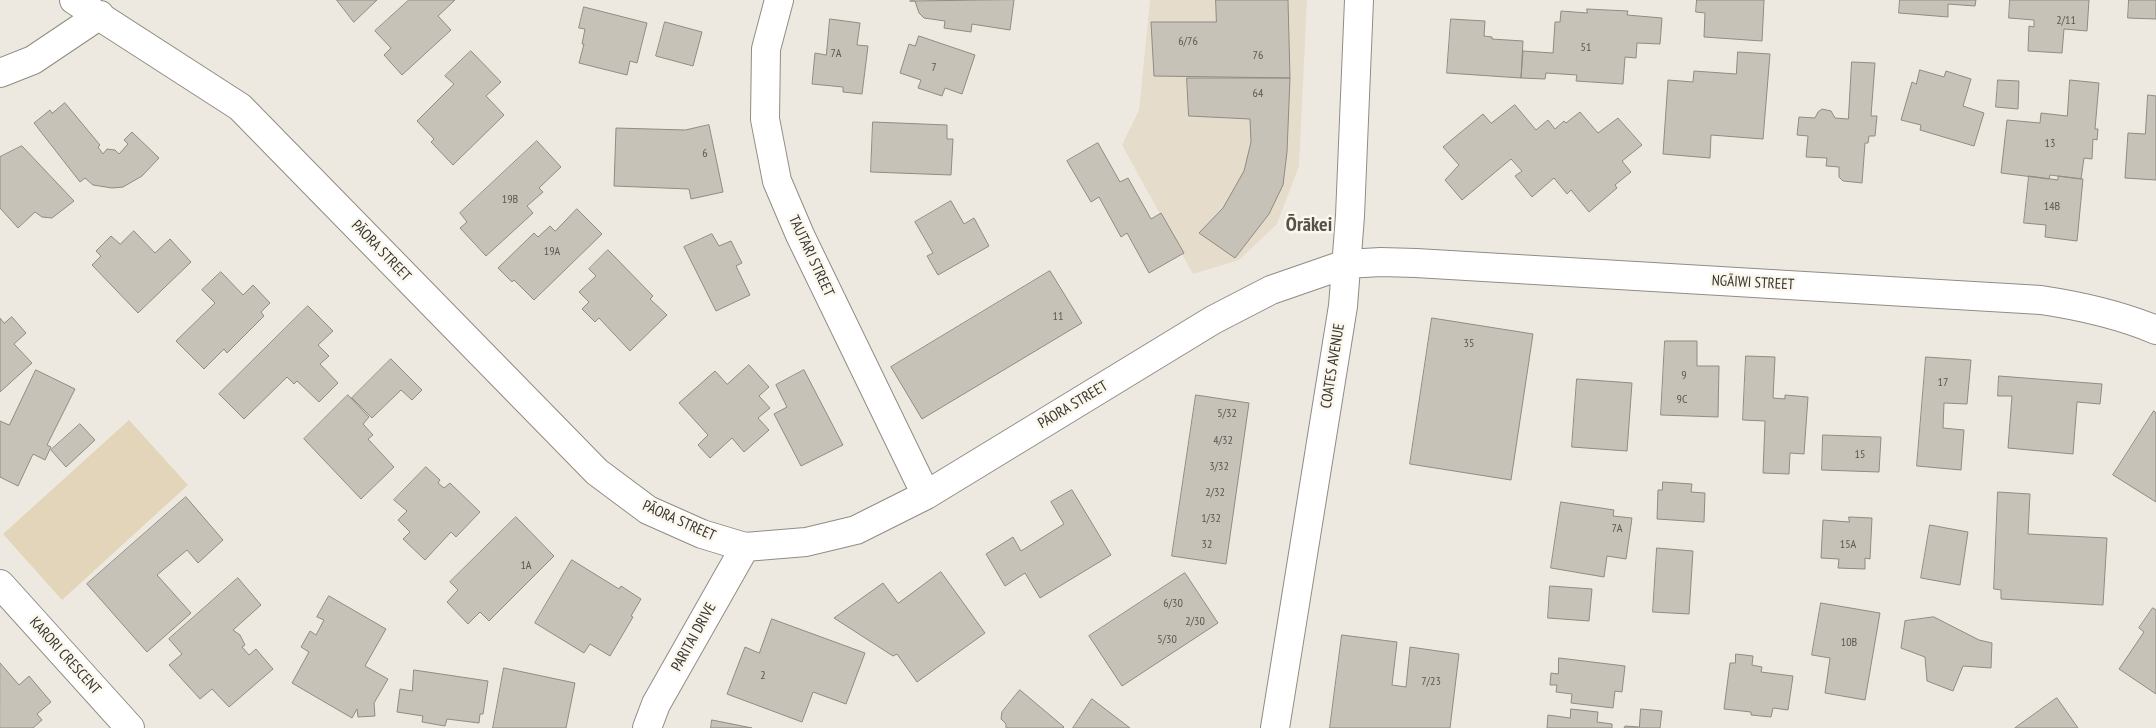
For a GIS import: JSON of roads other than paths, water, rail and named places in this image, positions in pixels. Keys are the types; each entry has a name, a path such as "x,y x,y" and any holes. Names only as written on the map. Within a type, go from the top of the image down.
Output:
{"street":[{"name":"PĀORA STREET","path":"74,0 240,106 597,472 648,510 702,534 745,546 806,542 856,530 926,495 1213,320 1271,290 1346,264"},
{"name":"TAUTARI STREET","path":"779,0 766,50 765,119 777,181 800,235 926,495"},
{"name":"COATES AVENUE","path":"1275,728 1342,306 1346,264 1359,0"},
{"path":"0,73 33,60 100,15"},
{"name":"NGĀIWI STREET","path":"1346,264 1407,263 2041,300 2101,310 2156,330"},
{"name":"PARITAI DRIVE","path":"647,728 656,704 745,546"},
{"name":"KARORI CRESCENT","path":"0,584 130,728"}],"district":[{"name":"Ōrākei","path":"1309,225"}]}
